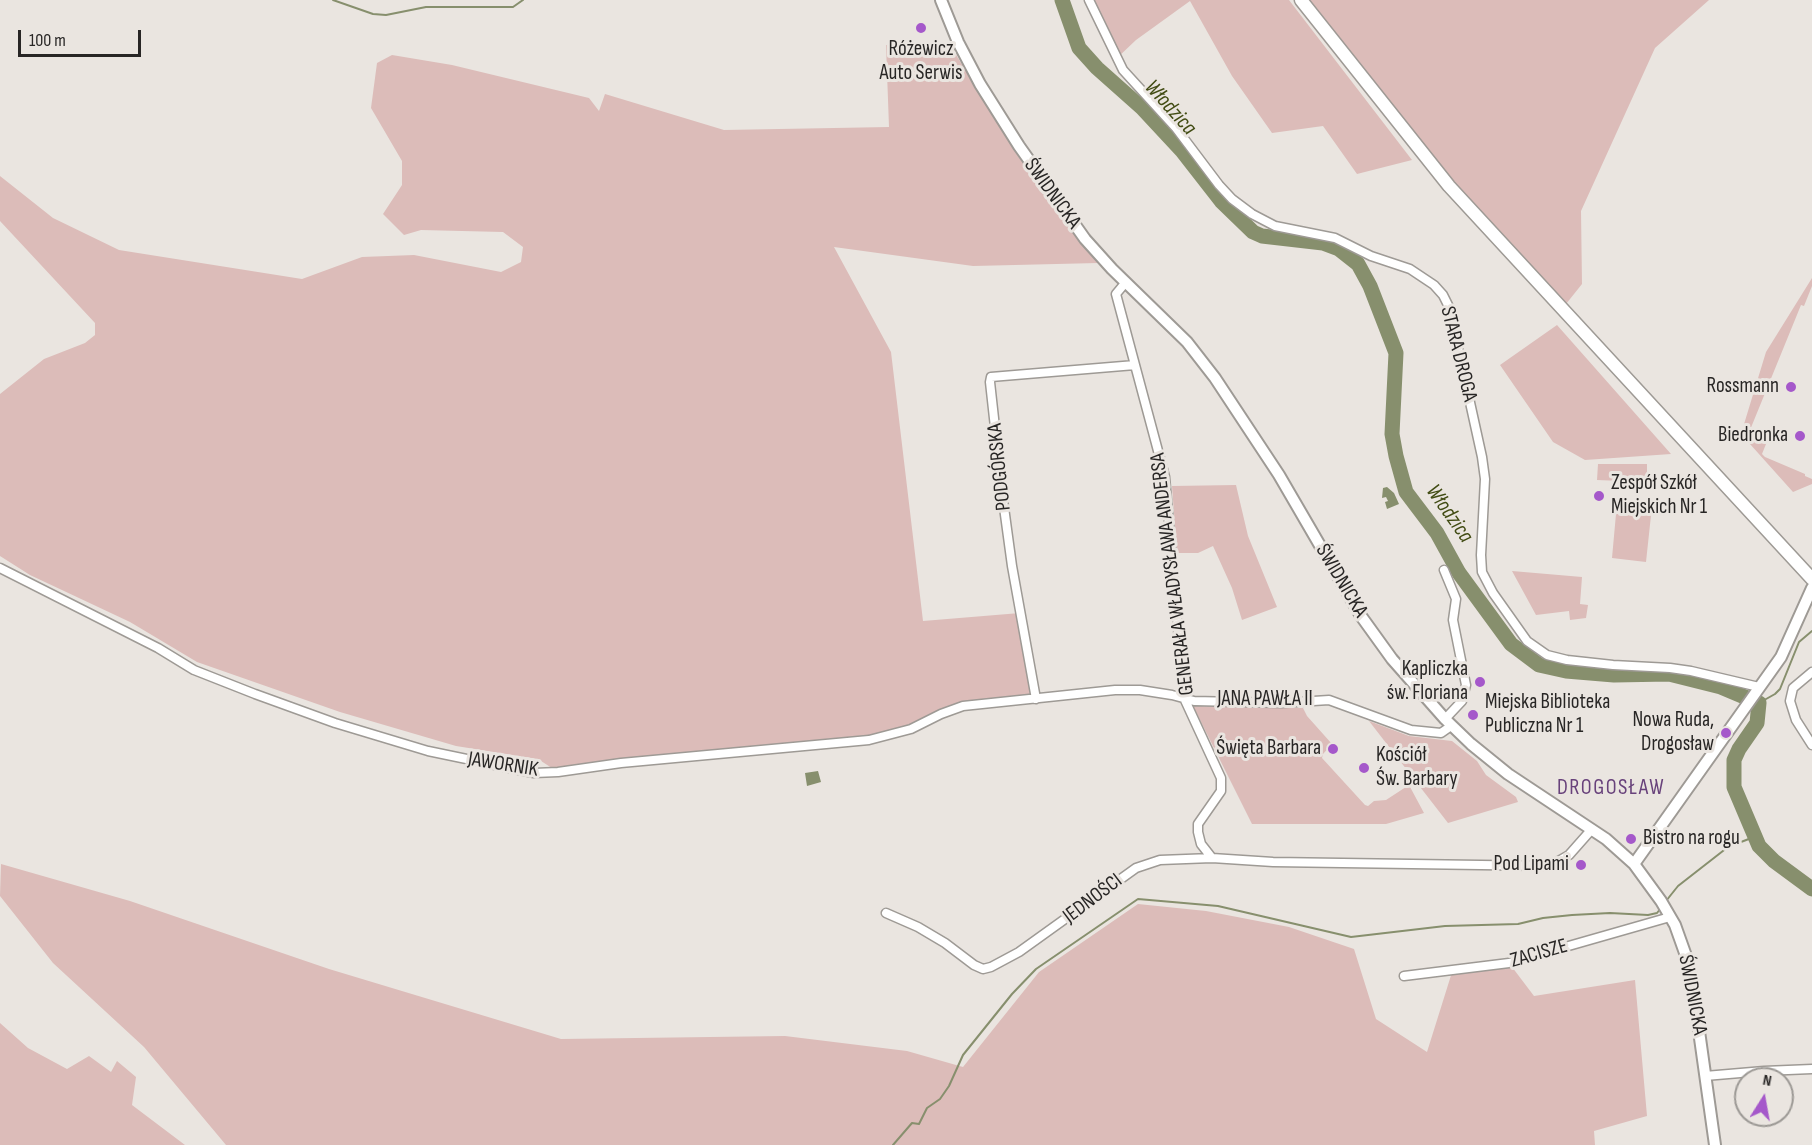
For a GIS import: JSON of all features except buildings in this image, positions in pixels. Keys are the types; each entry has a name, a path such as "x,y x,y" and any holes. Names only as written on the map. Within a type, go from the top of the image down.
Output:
{"main road":[{"path":"1301,0 1449,186 1812,579"}],"street":[{"name":"ŚWIDNICKA","path":"941,0 958,42 980,84 1019,146 1085,239 1187,342 1215,378 1279,475 1361,616 1392,659 1448,723 1508,774 1592,829 1634,864 1666,908 1690,967 1715,1145"},
{"name":"STARA DROGA","path":"1089,0 1123,70 1176,128 1219,185 1232,198 1252,214 1275,226 1335,238 1371,256 1410,269 1434,285 1443,295 1449,307 1482,457 1485,479 1482,572 1493,593 1527,641 1547,655 1567,660 1681,669 1756,691"},
{"name":"GENERAŁA WŁADYSŁAWA ANDERSA","path":"1126,282 1116,294 1166,477 1184,698 1221,778 1221,791 1198,824 1201,844 1212,858"},
{"name":"PODGÓRSKA","path":"1036,699 1012,566 991,377 1136,365"},
{"name":"JAWORNIK","path":"0,568 158,648 194,670 255,694 335,723 428,751 534,773 869,740 912,729 940,714 963,706 1036,699"},
{"path":"1444,570 1456,599 1453,620 1466,685 1462,700 1448,723"},
{"path":"1634,864 1781,657 1812,588"},
{"path":"1812,672 1793,688 1790,701 1796,720 1812,745"},
{"name":"JANA PAWŁA II","path":"1036,699 1115,690 1140,690 1194,700 1282,703 1329,700 1411,730 1441,733 1448,723"},
{"path":"1212,858 1273,862 1550,866 1569,855 1592,829"},
{"name":"JEDNOŚCI","path":"886,914 918,927 983,969 1019,952 1136,868 1160,860 1212,858"},
{"name":"ZACISZE","path":"1404,975 1509,963 1666,908"},
{"path":"1706,1076 1812,1069"}],"shaded area":[{"path":"1088,0 1289,0 1412,160 1357,174 1323,126 1272,133 1232,76 1190,1 1136,40 1116,59"},
{"path":"1307,0 1709,0 1655,48 1581,211 1582,284 1562,309 1449,186 1364,68"},
{"path":"886,45 950,45 1018,156 1098,263 973,266 834,247 891,352 923,621 1020,613 1036,699 963,706 895,735 558,772 538,759 456,746 340,712 197,662 130,622 30,575 0,556 0,394 44,359 85,343 95,335 95,323 0,221 0,176 53,218 119,250 302,279 362,257 414,255 501,272 521,262 523,247 503,232 421,230 404,235 383,214 402,185 402,161 371,108 377,63 392,55 452,65 589,98 599,111 605,94 724,130 889,127"},
{"path":"1812,278 1812,286 1804,306 1801,305 1750,430 1768,439 1762,454 1765,457 1812,479 1812,484 1793,492 1741,434 1766,352"},
{"path":"1557,325 1671,454 1585,460 1553,442 1500,365"},
{"path":"1598,464 1647,464 1647,482 1597,480"},
{"path":"1236,485 1248,536 1277,607 1242,620 1232,588 1213,546 1198,553 1177,553 1172,486"},
{"path":"1387,487 1394,493 1399,504 1387,509 1385,502 1388,501 1386,497 1382,498 1383,488"},
{"path":"1617,503 1652,506 1646,562 1612,558"},
{"path":"1512,571 1582,577 1580,604 1588,605 1586,618 1570,620 1569,611 1536,615"},
{"path":"1193,706 1303,708 1307,716 1332,744 1322,758 1365,805 1368,806 1374,801 1386,800 1409,785 1424,813 1386,824 1252,824"},
{"path":"1369,721 1409,736 1452,741 1477,761 1486,775 1516,797 1518,802 1448,823"},
{"path":"818,771 821,782 807,786 805,773"},
{"path":"1,864 130,901 329,969 561,1039 785,1036 907,1051 963,1067 1039,972 1138,904 1206,911 1289,927 1354,949 1376,1019 1427,1052 1453,969 1509,963 1534,996 1635,980 1647,1116 1594,1131 1595,1145 226,1145 144,1047 53,963 0,896"},
{"path":"0,1023 28,1048 67,1069 89,1056 111,1072 117,1061 136,1077 132,1105 185,1145 0,1145"}],"waterway":[{"path":"333,0 373,14 386,15 426,7 513,7 523,0"},
{"name":"Włodzica","path":"1062,0 1079,48 1097,68 1142,108 1182,151 1221,201 1253,232 1262,236 1323,243 1339,249 1358,264 1370,286 1396,353 1392,434 1406,492 1437,533 1459,573 1511,644 1539,665 1566,671 1614,675 1669,674 1721,687 1759,703 1757,723 1734,760 1734,787 1759,846 1774,861 1812,889"},
{"path":"1759,703 1780,689 1799,642 1812,631"},
{"path":"1666,901 1678,886 1728,847 1754,837"},
{"path":"893,1145 912,1123 919,1124 927,1108 940,1099 949,1086 963,1055 1012,994 1036,969 1138,899 1218,906 1351,937 1445,926 1518,924 1543,918 1572,915 1610,913 1648,915 1657,913 1661,908"}],"place":[{"name":"Różewicz Auto Serwis","path":"921,28"},
{"name":"Rossmann","path":"1791,387"},
{"name":"Biedronka","path":"1800,436"},
{"name":"Zespół Szkół Miejskich Nr 1","path":"1599,496"},
{"name":"Kapliczka św. Floriana","path":"1480,682"},
{"name":"Miejska Biblioteka Publiczna Nr 1","path":"1473,715"},
{"name":"Nowa Ruda, Drogosław","path":"1726,733"},
{"name":"Święta Barbara","path":"1333,749"},
{"name":"Kościół Św. Barbary","path":"1364,768"},
{"name":"Bistro na rogu","path":"1631,839"},
{"name":"Pod Lipami","path":"1581,865"}],"district":[{"name":"DROGOSŁAW","path":"1611,788"}]}
